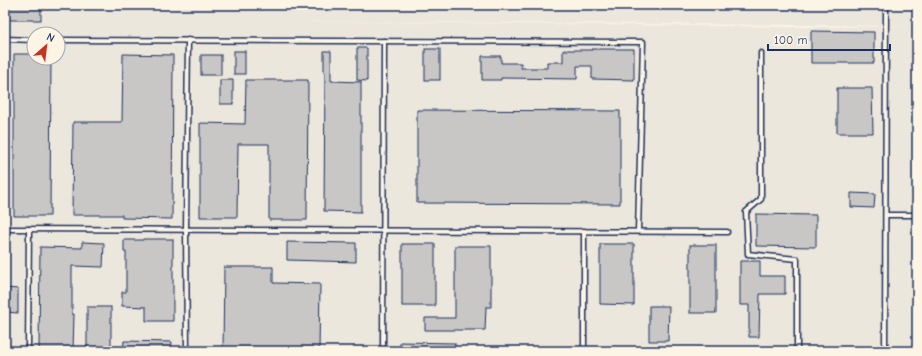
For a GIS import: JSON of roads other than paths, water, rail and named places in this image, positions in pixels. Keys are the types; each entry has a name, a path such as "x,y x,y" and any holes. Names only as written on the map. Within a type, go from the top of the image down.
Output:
{"lane":[{"path":"885,351 886,5"},
{"path":"5,40 26,40"},
{"path":"66,40 643,42 638,231"},
{"path":"187,351 186,230 188,40"},
{"path":"383,351 384,41"},
{"path":"761,53 761,198 746,212 748,254 798,259 797,351"},
{"path":"886,215 917,215"},
{"path":"5,229 727,232"},
{"path":"28,351 29,229"},
{"path":"584,231 584,351"}]}
